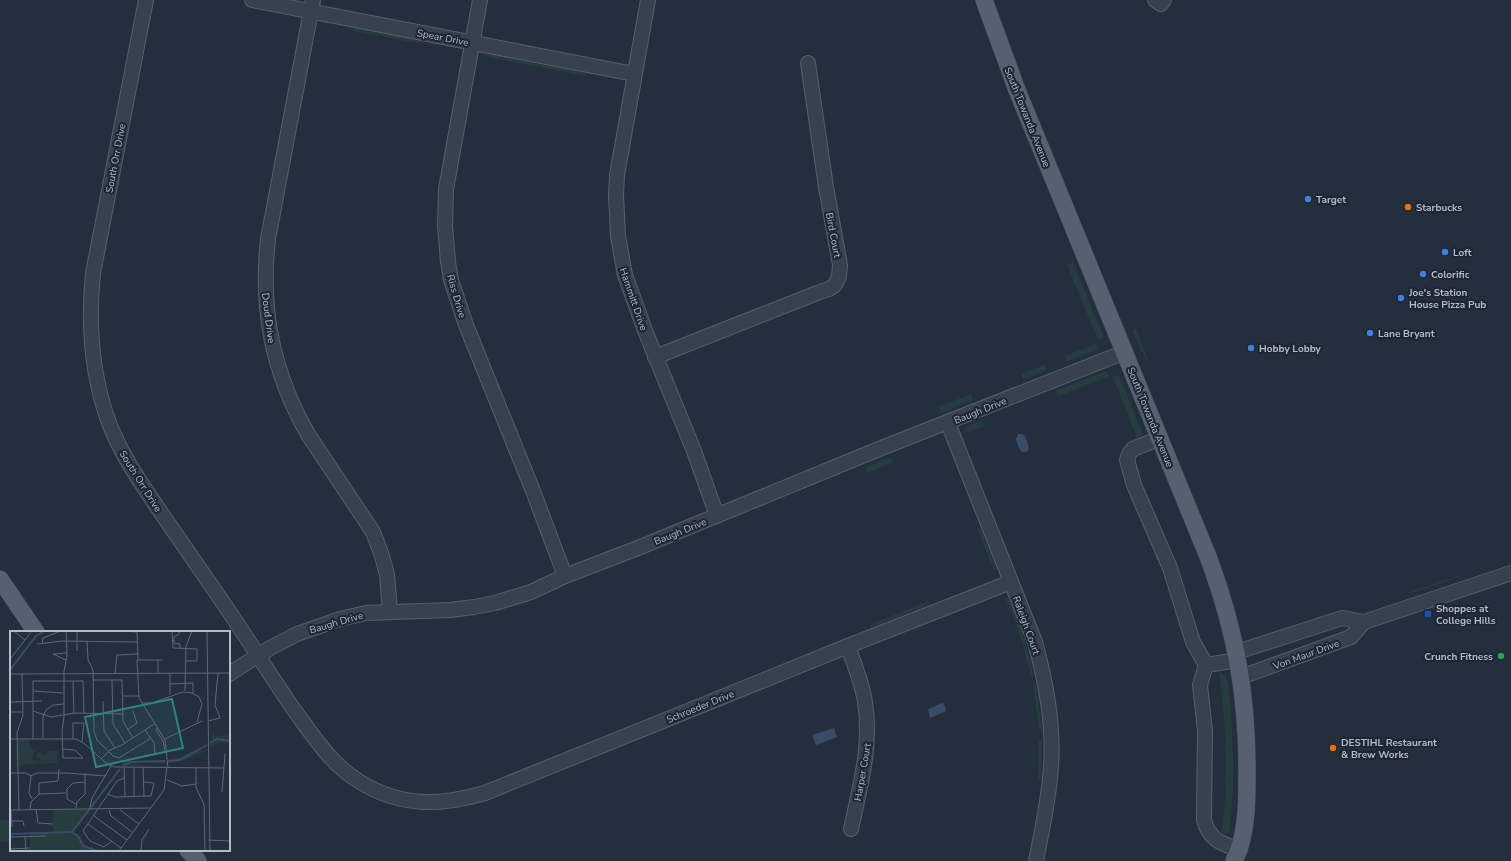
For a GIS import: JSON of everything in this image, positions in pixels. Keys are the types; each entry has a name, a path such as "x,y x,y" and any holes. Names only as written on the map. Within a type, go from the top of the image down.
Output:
{"main road":[{"name":"South Towanda Avenue","path":"984,0 1017,90 1160,438 1219,586 1227,611 1238,656 1245,708 1248,756 1246,810 1238,857"},
{"path":"0,579 35,631"},
{"path":"189,851 198,861"}],"street":[{"name":"South Orr Drive","path":"146,0 93,273 90,311 91,334 94,365 102,402 127,461 257,656 322,748 347,774 372,789 385,794"},
{"name":"Spear Drive","path":"252,0 312,6 472,43 634,74"},
{"name":"Riss Drive","path":"480,0 446,188 446,232 451,280 466,325 533,491 565,576"},
{"name":"Hammitt Drive","path":"648,0 617,175 616,209 618,236 625,276 694,451 717,516"},
{"name":"Doud Drive","path":"312,6 268,239 265,290 268,324 275,358 286,390 298,416 309,436 367,522 376,539 387,574 390,612"},
{"name":"Bird Court","path":"656,357 829,289 835,285 839,278 839,258 826,187 808,63"},
{"name":"Baugh Drive","path":"230,673 257,656 297,634 326,623 366,613 450,610 495,604 531,592 565,576 1125,352"},
{"name":"Raleigh Court","path":"948,423 1035,642 1044,678 1051,726 1052,753 1046,809 1036,861"},
{"path":"1160,438 1133,449 1127,460 1134,485 1170,568 1193,642 1206,664 1200,685 1205,731 1204,820 1209,832 1215,840 1238,857"},
{"path":"1206,664 1238,656 1342,618 1364,622 1511,573"},
{"name":"Schroeder Drive","path":"385,794 398,799 427,803 456,801 485,793 848,646 1011,582"},
{"name":"Von Maur Drive","path":"1241,677 1351,638 1364,622"},
{"name":"Harper Court","path":"848,646 862,685 868,731 865,762 851,829"}],"green space":[{"path":"353,28 422,41 422,44 353,31"},
{"path":"488,54 533,63 533,66 484,56"},
{"path":"536,63 586,73 585,76 535,66"},
{"path":"1073,262 1104,338 1098,340 1067,265"},
{"path":"1136,328 1148,360 1146,361 1132,330"},
{"path":"1096,344 1098,349 1067,362 1065,356"},
{"path":"1045,365 1047,370 1023,380 1021,374"},
{"path":"1106,371 1109,376 1057,397 1056,391"},
{"path":"1119,375 1143,434 1137,438 1113,377"},
{"path":"971,394 973,400 941,413 938,407"},
{"path":"982,420 985,426 962,434 967,427"},
{"path":"891,457 894,462 867,473 866,467"},
{"path":"980,527 996,567 995,573 977,528"},
{"path":"1461,575 1462,576 1412,593 1407,593"},
{"path":"1005,596 1010,601 1014,610 1034,675 1031,676 1021,638"},
{"path":"928,601 929,604 871,628 870,625"},
{"path":"1219,672 1225,676 1228,681 1233,754 1233,790 1230,827 1229,833 1222,834 1226,753 1224,712"},
{"path":"1033,685 1036,685 1042,730 1039,730"},
{"path":"1039,740 1042,740 1041,779 1038,778"},
{"path":"0,819 10,821 10,843 0,841"}],"water":[{"path":"1018,434 1025,436 1029,448 1027,452 1022,452 1019,448 1016,439"},
{"path":"942,703 944,704 946,711 930,718 928,709"},
{"path":"834,728 837,737 816,745 812,735"}],"place":[{"name":"Target","path":"1308,199"},
{"name":"Starbucks","path":"1408,207"},
{"name":"Loft","path":"1445,252"},
{"name":"Colorific","path":"1423,274"},
{"name":"Joe's Station House Pizza Pub","path":"1401,298"},
{"name":"Lane Bryant","path":"1370,333"},
{"name":"Hobby Lobby","path":"1251,348"},
{"name":"Shoppes at College Hills","path":"1428,614"},
{"name":"Crunch Fitness","path":"1501,656"},
{"name":"DESTIHL Restaurant & Brew Works","path":"1333,748"}]}
